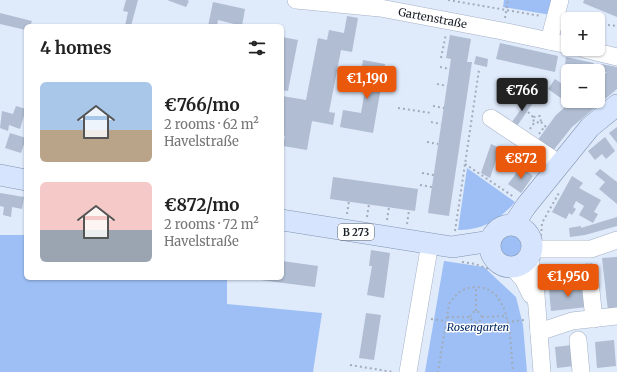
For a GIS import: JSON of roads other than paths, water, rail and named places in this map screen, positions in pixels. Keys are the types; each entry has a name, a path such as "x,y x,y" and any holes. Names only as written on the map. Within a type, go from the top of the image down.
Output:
{"main road":[{"path":"511,248 538,192 590,127 617,105"},
{"path":"0,175 24,180"},
{"name":"B 273","path":"284,220 454,247 470,254 511,248"}],"street":[{"name":"Gartenstraße","path":"296,0 380,8 448,20 561,44"},
{"path":"549,41 560,0"},
{"path":"605,54 617,57"},
{"path":"491,118 560,164"},
{"path":"511,248 591,248 617,240"},
{"path":"408,372 430,243"},
{"path":"511,248 535,282 542,372"},
{"path":"589,272 594,318"},
{"path":"539,332 572,321 617,316"},
{"path":"578,340 581,372"}],"park label":[{"name":"Rosengarten","path":"478,327"}]}
